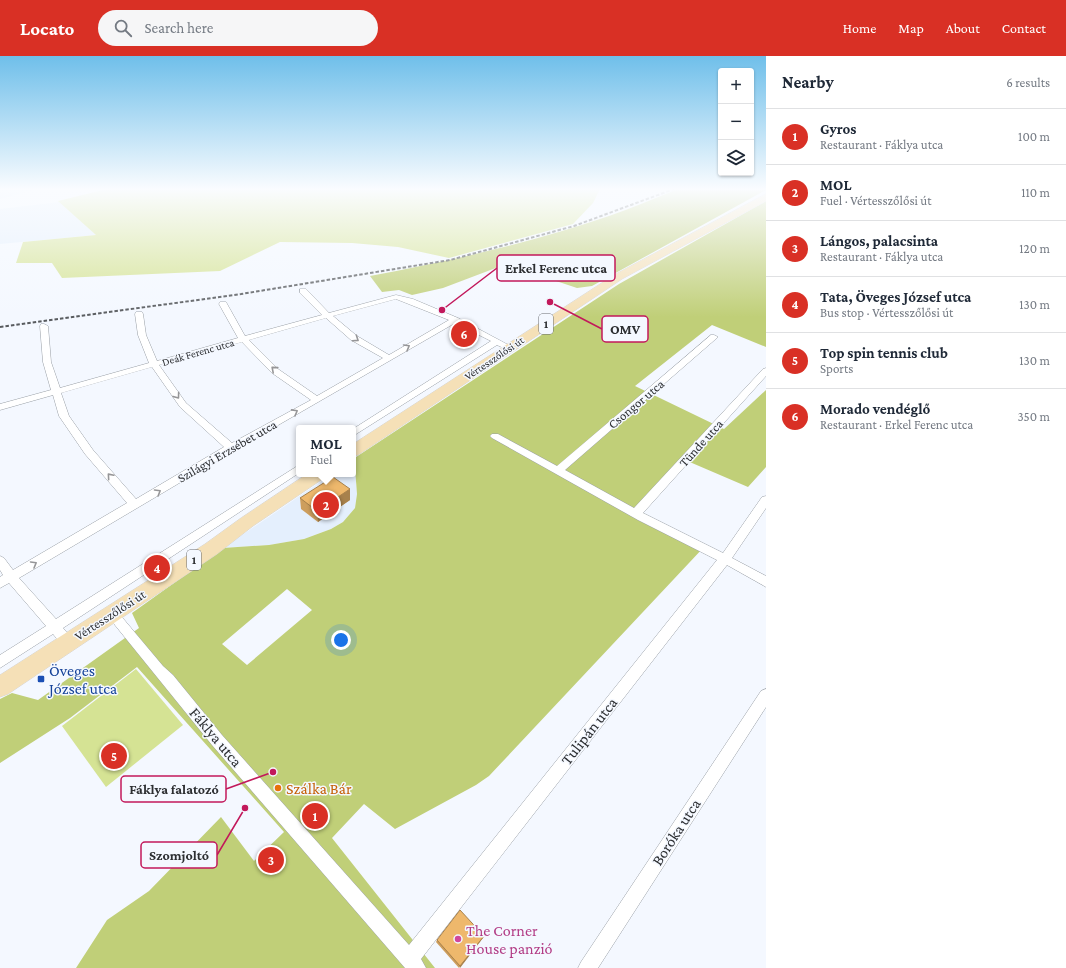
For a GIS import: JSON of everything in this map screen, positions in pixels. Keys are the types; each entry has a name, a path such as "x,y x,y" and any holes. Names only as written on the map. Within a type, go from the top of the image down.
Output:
{"main road":[{"name":"Vértesszőlősi út","path":"356,449 618,277 701,232"},
{"name":"Vértesszőlősi út","path":"0,687 61,635 112,614 211,549 247,522 314,477"}],"street":[{"path":"303,291 327,315 354,338 388,358"},
{"name":"Deák Ferenc utca","path":"0,407 396,297 410,300 455,320"},
{"path":"223,304 243,340 275,371 317,400"},
{"path":"139,314 142,335 154,364 183,405 231,448"},
{"path":"455,320 510,348"},
{"name":"Szilágyi Erzsébet utca","path":"0,583 231,448 455,320"},
{"path":"44,326 46,362 64,416 90,452 135,505"},
{"name":"Csongor utca","path":"558,471 714,337"},
{"name":"Vértesszőlősi út","path":"356,431 497,341"},
{"name":"Tünde utca","path":"636,514 766,371"},
{"path":"434,381 449,389"},
{"path":"495,436 636,514 725,559 766,582"},
{"name":"Vértesszőlősi út","path":"0,662 61,635 296,470"},
{"name":"Tulipán utca","path":"413,964 725,559 766,500"},
{"path":"0,561 11,577 61,635"},
{"name":"Fáklya utca","path":"112,614 158,670 168,678 222,746 413,964"},
{"name":"Boróka utca","path":"587,968 766,695"}],"shaded area":[{"path":"0,232 92,232 96,235 0,244"},
{"path":"328,477 356,477 357,494 355,508 343,522 331,529 304,539 269,545 223,548"}],"green space":[{"path":"92,232 545,232 449,258 398,247 352,243 280,242 220,271 62,278 52,263 16,263 23,242 96,235"},
{"path":"561,232 691,232 592,286 577,288 520,269 501,266 443,288 412,295 399,290 382,292 370,276 460,258"},
{"path":"712,232 766,232 766,347 712,325 635,386 724,429 766,390 766,467 748,487 685,460 634,508 704,547 489,776 476,785 395,829 364,804 332,838 435,968 76,968 107,920 149,891 221,817 254,861 284,832 137,667 70,718 0,763 0,699 12,693 38,700 139,628 132,613 223,548 269,545 304,539 331,529 343,522 355,508 357,494 356,457 619,284","holes":["287,589 312,610 247,665 222,644"]},
{"path":"136,669 183,725 106,787 62,726"}],"building":[{"path":"333,477 350,489 317,511 300,498"},
{"name":"The Corner House panzió","path":"460,910 484,936 460,966 437,940"}],"railway":[{"path":"0,327 241,294 450,260 554,232"}],"place":[{"name":"OMV","path":"550,302"},
{"name":"Erkel Ferenc utca","path":"442,310"},
{"name":"Morado vendéglő","path":"464,334"},
{"name":"MOL","path":"326,505"},
{"name":"Tata, Öveges József utca","path":"157,568"},
{"name":"Öveges József utca","path":"41,679"},
{"name":"Top spin tennis club","path":"114,756"},
{"name":"Fáklya falatozó","path":"273,772"},
{"name":"Szálka Bár","path":"278,788"},
{"name":"Szomjoltó","path":"245,808"},
{"name":"Gyros","path":"315,816"},
{"name":"Lángos, palacsinta","path":"271,860"},
{"name":"The Corner House panzió","path":"458,939"}]}
